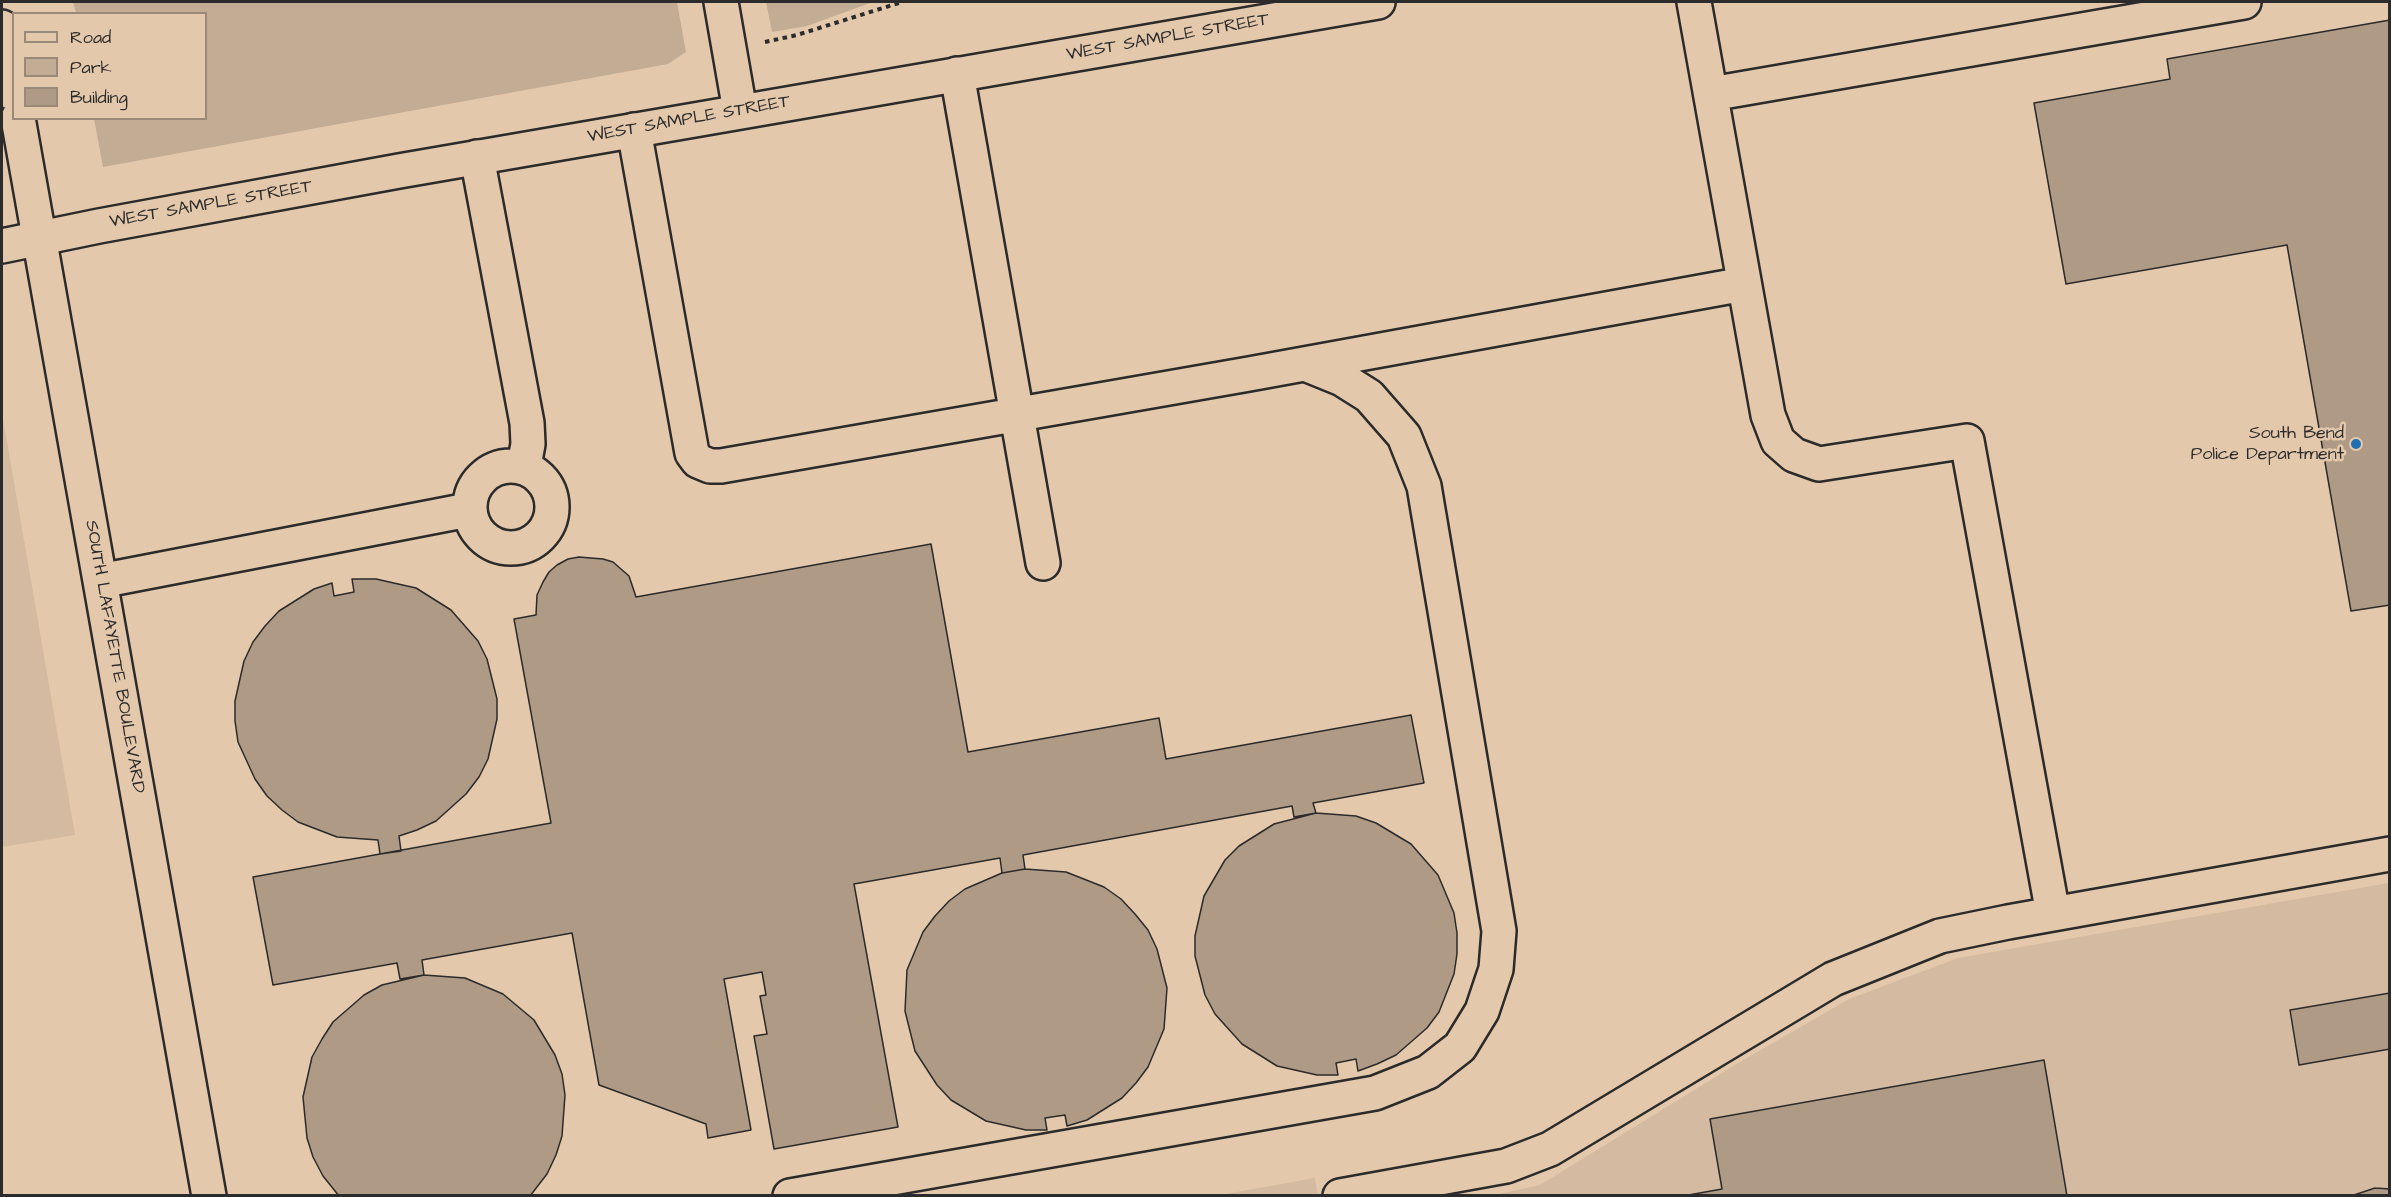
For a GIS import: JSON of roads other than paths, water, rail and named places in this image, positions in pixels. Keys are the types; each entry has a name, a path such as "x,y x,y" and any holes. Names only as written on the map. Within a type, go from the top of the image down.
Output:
{"main road":[{"path":"721,2 740,111"},
{"name":"WEST SAMPLE STREET","path":"2,246 40,237 740,111 1378,2"},
{"path":"1694,2 1768,415 1778,441 1794,455 1819,464 1967,441 2053,914"},
{"path":"1711,94 2244,2"},
{"path":"2,27 12,83"},
{"path":"957,74 1043,563"},
{"name":"SOUTH LAFAYETTE BOULEVARD","path":"18,120 209,1196"},
{"path":"634,130 692,453 698,461 710,466 721,466 1744,284"},
{"path":"477,158 527,423 528,444 524,466"},
{"path":"790,1196 1375,1093 1428,1072 1460,1047 1482,1011 1497,969 1499,931 1424,486 1404,436 1369,396 1342,379 1305,363"},
{"path":"524,466 541,477 551,495 552,514 544,533 528,545 508,549 489,543 474,529 468,510 474,484 496,467 524,466"},
{"path":"100,581 468,510"},
{"path":"1340,1196 1506,1166 1550,1149 1833,979 1940,936 2390,854"}],"place":[{"name":"South Bend Police Department","path":"2356,444"}]}
